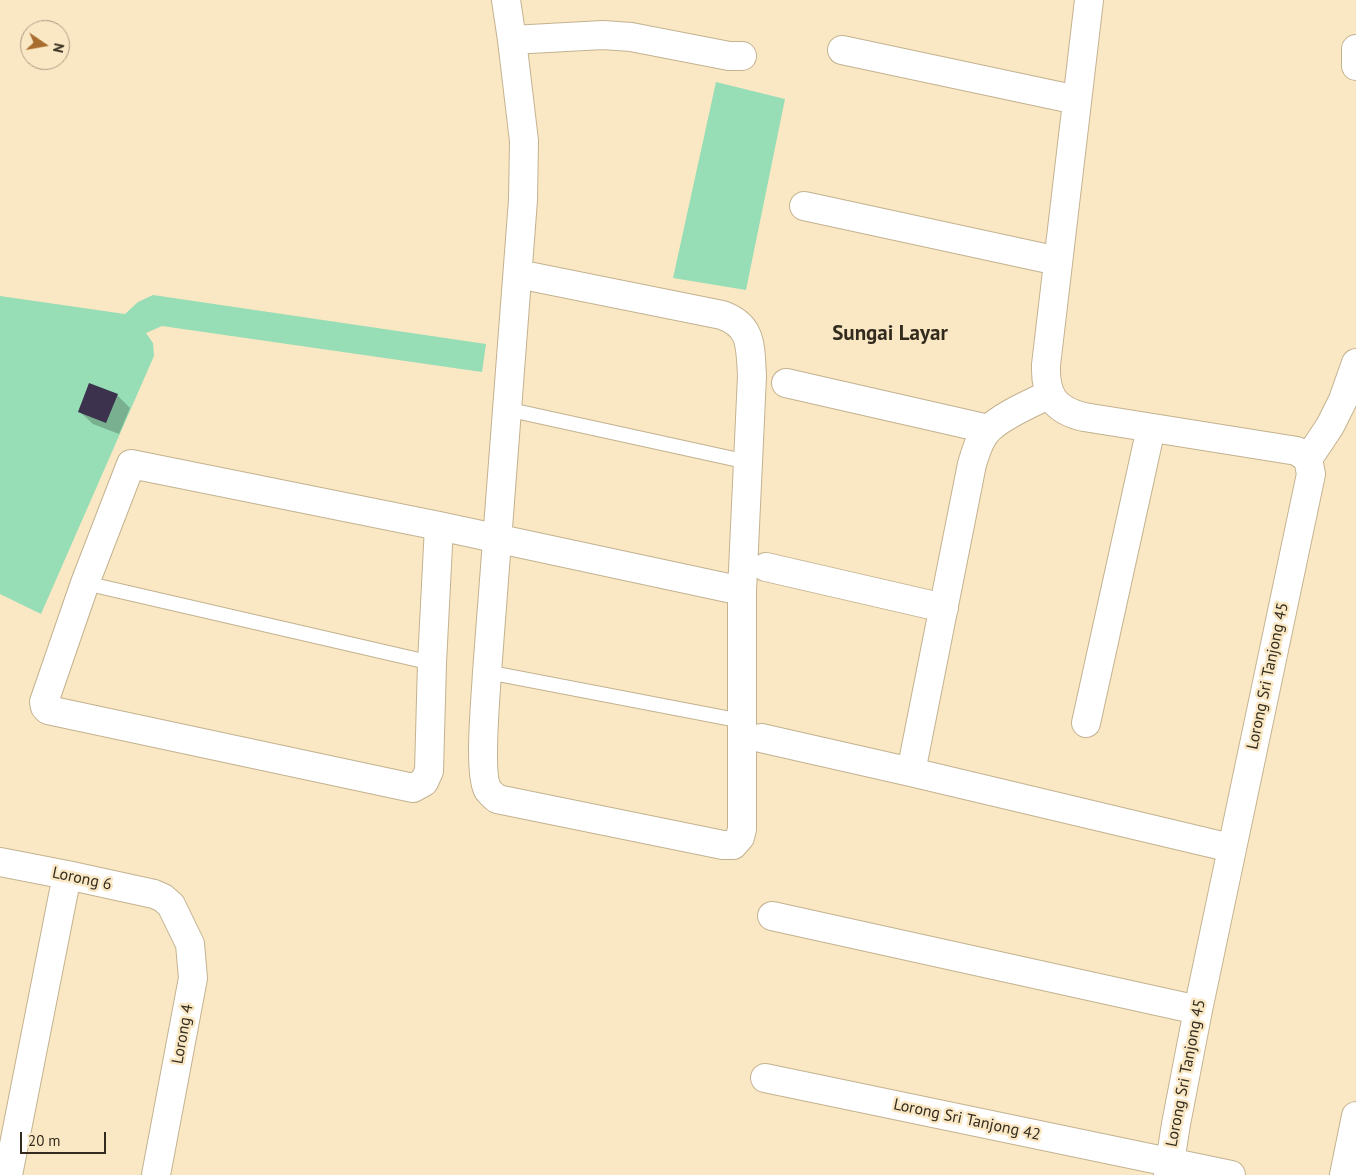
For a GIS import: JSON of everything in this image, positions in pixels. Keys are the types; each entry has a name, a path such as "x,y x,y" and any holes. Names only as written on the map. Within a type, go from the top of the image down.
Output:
{"street":[{"path":"506,0 524,141 523,200 487,672 483,749 485,780 488,790 497,798 724,845 733,845 740,838 742,829 751,730 742,591 752,366 750,346 745,330 735,320 722,315 518,274"},
{"path":"1089,0 1046,365 1046,382 1050,394 1058,406 1069,414 1285,448 1297,451 1308,459 1330,426 1343,400 1356,363"},
{"path":"512,40 603,35 631,37 730,56 742,56"},
{"path":"1356,49 1356,66"},
{"path":"842,50 1077,100"},
{"path":"804,206 1058,261"},
{"path":"786,383 988,429"},
{"path":"912,772 972,464 978,445 988,429 1050,394"},
{"path":"1086,723 1151,428"},
{"name":"Lorong Sri Tanjong 45","path":"1169,1168 1198,1010 1231,848 1311,474 1308,459"},
{"path":"439,526 429,771 424,782 413,788 48,710 45,707 44,702 85,584 131,464 439,526 742,591"},
{"path":"766,567 944,608"},
{"path":"751,730 912,772 1231,848"},
{"name":"Lorong 6","path":"0,862 154,894 164,898"},
{"path":"8,1175 67,875"},
{"name":"Lorong 4","path":"156,1175 193,978 190,944 171,905 164,898"},
{"path":"772,916 1198,1010"},
{"name":"Lorong Sri Tanjong 42","path":"765,1078 1169,1168 1231,1175"},
{"path":"1344,1175 1356,1116"}],"lane":[{"path":"506,409 748,462"},
{"path":"85,584 432,662"},
{"path":"487,672 751,730"}],"green space":[{"path":"716,82 785,99 746,290 673,278"},
{"path":"153,295 486,344 482,372 162,326 146,333 153,343 154,356 41,614 0,594 0,296 125,314 138,302"}],"building":[{"path":"89,383 118,394 106,423 78,412"}],"district":[{"name":"Sungai Layar","path":"890,334"}]}
